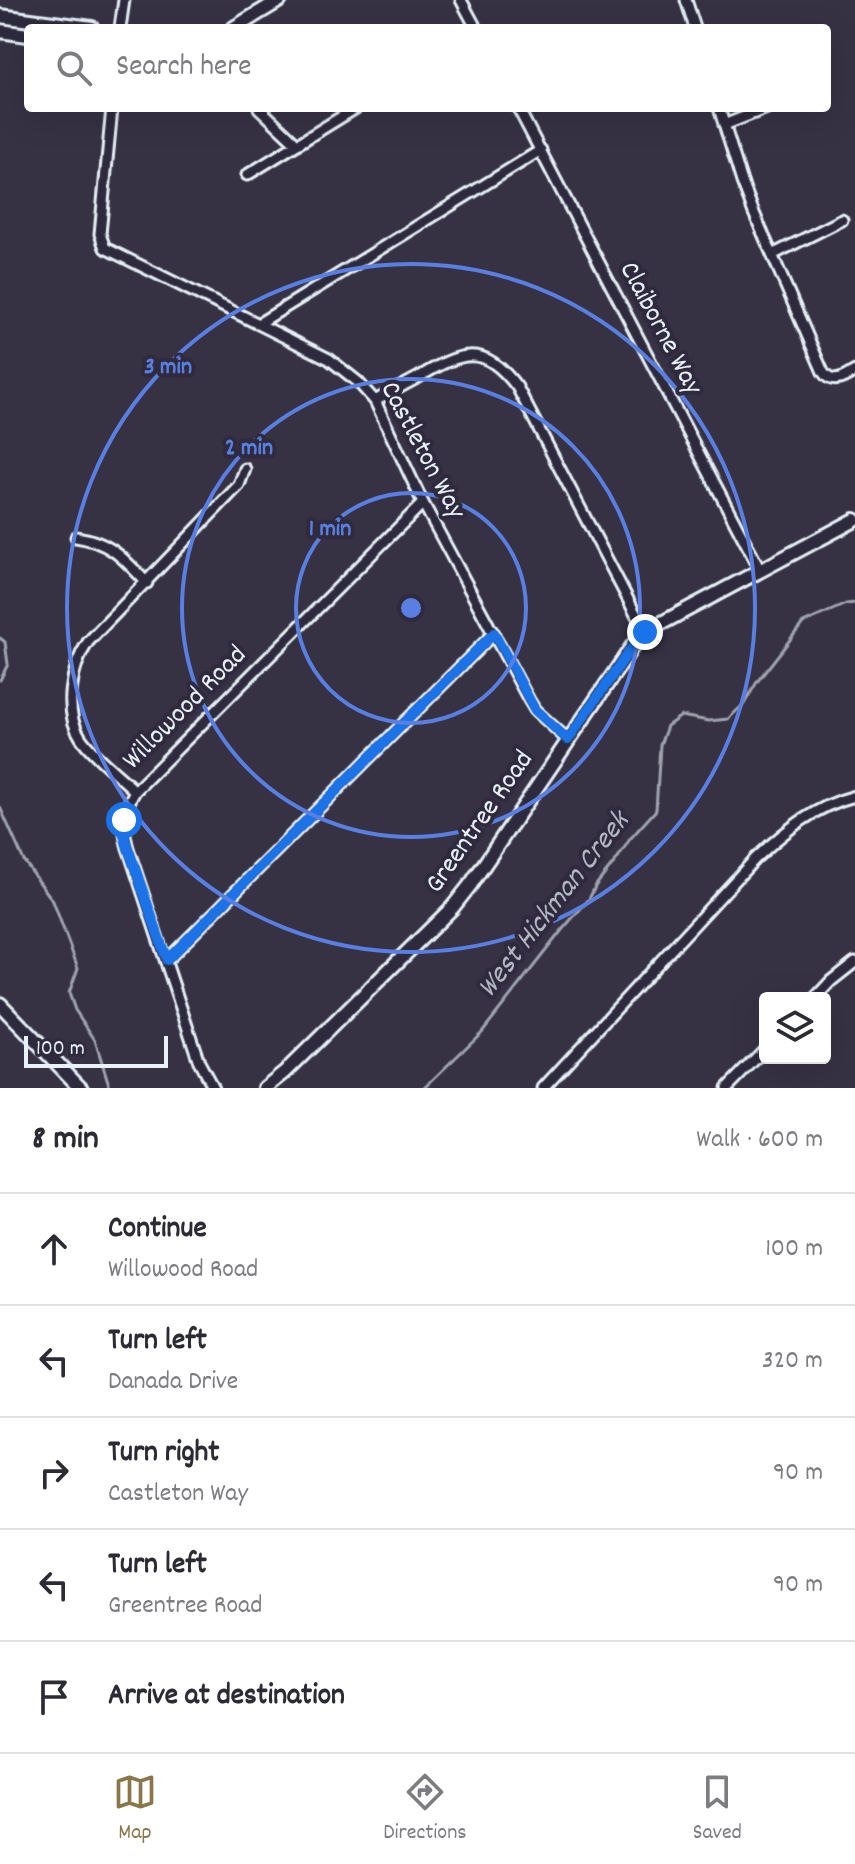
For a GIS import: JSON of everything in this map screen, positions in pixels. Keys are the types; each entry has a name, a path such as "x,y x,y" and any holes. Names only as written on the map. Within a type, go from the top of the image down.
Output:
{"street":[{"path":"121,24 124,0"},
{"path":"241,24 280,0"},
{"path":"461,0 474,24"},
{"path":"686,0 694,24"},
{"path":"0,16 61,24"},
{"path":"0,31 24,34"},
{"name":"Castleton Way","path":"112,112 100,234 105,248 329,359 358,382 375,401 423,503 535,710 568,740"},
{"path":"263,112 297,144"},
{"path":"247,175 349,112"},
{"name":"Claiborne Way","path":"520,112 760,570"},
{"path":"720,112 742,182 823,372 831,380 838,380 855,371"},
{"path":"724,125 757,112"},
{"path":"258,324 541,150"},
{"path":"772,255 842,220"},
{"path":"375,401 443,362 458,357 480,358 500,368 517,387 645,632"},
{"path":"135,791 81,738 75,726 72,699 77,665 88,642 239,485 245,469"},
{"name":"Willowood Road","path":"213,1088 199,1062 123,832 127,808 135,791 423,503"},
{"name":"Greentree Road","path":"265,1088 452,908 645,632 855,520"},
{"path":"76,537 104,544 116,551 147,583"},
{"path":"167,960 494,633"},
{"path":"543,1088 755,859 809,815 855,796"},
{"path":"821,992 855,962"},
{"path":"0,1004 81,1088"},
{"path":"727,1088 759,1055"}],"waterway":[{"name":"West Hickman Creek","path":"424,1088 482,1032 589,899 630,839 656,810 660,745 667,726 681,716 709,721 728,719 744,704 757,682 803,623 855,603"},
{"path":"0,638 5,642 8,664 0,680"},
{"path":"0,807 24,861 53,901 78,968 69,993 75,1010 95,1040 110,1088"}],"route":[{"path":"124,820 123,832 167,960 494,633 535,710 568,740 645,632"}]}
